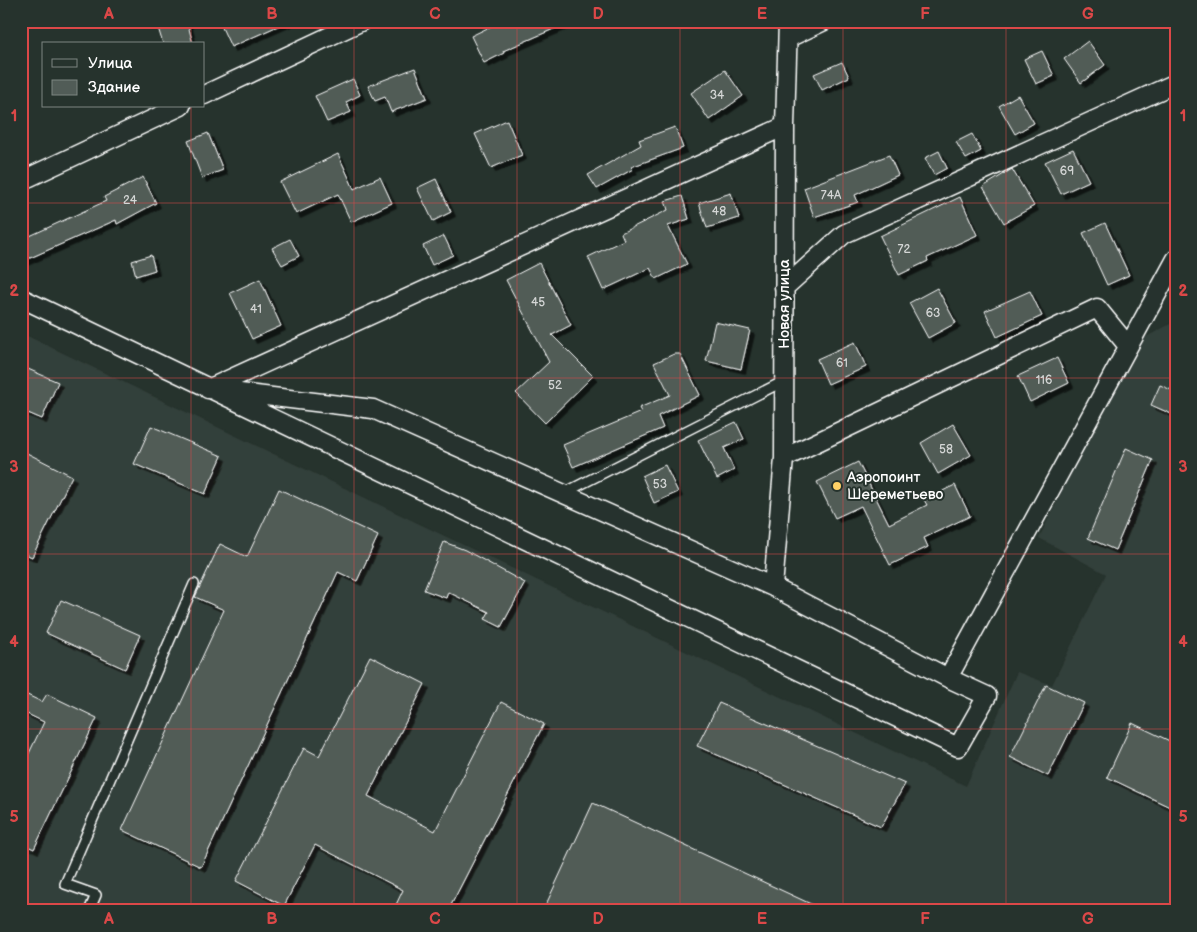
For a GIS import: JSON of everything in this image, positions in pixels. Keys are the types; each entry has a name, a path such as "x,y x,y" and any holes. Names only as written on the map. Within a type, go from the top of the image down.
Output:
{"street":[{"path":"205,95 362,21"},
{"path":"788,30 824,21"},
{"name":"Новая улица","path":"773,587 784,458 785,126 788,30"},
{"path":"784,288 844,234 1176,83"},
{"path":"21,181 177,108"},
{"path":"208,389 785,126"},
{"path":"948,678 1176,259"},
{"path":"21,298 208,389 958,747 987,696 948,678 773,587 373,409 208,389"},
{"path":"784,458 1097,308 1128,346"}],"lane":[{"path":"562,494 784,381"},
{"path":"89,911 96,895 65,884 194,584"}],"shaded area":[{"path":"1176,321 1176,911 21,911 21,333 966,786 1017,672 1052,685 1106,574 1039,538 1135,343"}],"building":[{"path":"156,21 187,21 192,42 162,42"},
{"path":"219,21 289,21 231,47"},
{"path":"502,21 572,21 503,51 504,53 484,63 471,36"},
{"path":"1088,41 1105,65 1081,83 1064,59"},
{"path":"1042,51 1054,76 1036,84 1024,59"},
{"path":"842,62 849,77 822,90 814,74"},
{"path":"415,68 427,98 391,112 385,97 375,101 368,86"},
{"path":"725,70 743,96 709,120 691,93"},
{"path":"353,79 360,95 346,102 351,112 327,122 315,96"},
{"path":"1018,95 1034,123 1015,134 999,106"},
{"path":"507,120 522,155 491,168 475,134"},
{"path":"675,127 683,148 631,167 633,169 597,189 588,175 641,145 639,140"},
{"path":"208,133 223,170 202,178 188,141"},
{"path":"972,134 981,151 966,159 956,142"},
{"path":"1073,149 1089,181 1061,194 1045,162"},
{"path":"939,151 947,168 934,175 925,158"},
{"path":"338,154 354,189 380,177 392,203 351,222 338,194 296,214 280,182"},
{"path":"889,155 898,175 855,195 858,202 814,217 804,188"},
{"path":"1012,169 1034,206 1004,223 983,187"},
{"path":"143,177 156,203 117,224 116,220 21,262 21,240 106,201 104,197"},
{"path":"436,179 451,212 433,221 417,188"},
{"path":"731,193 739,218 707,228 699,203"},
{"path":"682,196 689,219 668,226 687,264 656,279 650,268 603,290 588,257 624,240 621,233 668,210 665,201"},
{"path":"960,197 977,235 927,258 928,261 899,275 880,236"},
{"path":"1105,223 1129,275 1107,285 1083,233"},
{"path":"444,236 453,255 432,265 423,246"},
{"path":"290,239 299,256 282,265 272,248"},
{"path":"151,255 155,270 136,276 132,261"},
{"path":"539,263 571,325 552,335 593,376 545,423 516,393 549,362 506,280"},
{"path":"260,279 281,326 252,339 230,293"},
{"path":"937,288 956,323 928,338 909,303"},
{"path":"1030,291 1042,316 997,337 985,311"},
{"path":"715,322 750,330 741,369 706,361"},
{"path":"855,342 866,367 828,384 817,359"},
{"path":"674,354 680,354 700,395 658,416 663,428 573,467 563,445 641,412 639,408 670,395 654,363"},
{"path":"1057,358 1069,383 1030,402 1018,376"},
{"path":"21,366 58,382 42,419 21,410"},
{"path":"1160,385 1176,392 1176,416 1151,405"},
{"path":"736,422 744,439 724,448 734,470 717,479 698,440"},
{"path":"953,424 971,455 938,474 921,443"},
{"path":"151,426 222,456 205,494 134,464"},
{"path":"1126,448 1153,460 1115,550 1088,538"},
{"path":"21,450 72,476 32,557 21,552"},
{"path":"858,462 889,524 927,505 924,500 955,485 970,516 924,538 928,547 890,565 861,506 835,518 817,482"},
{"path":"665,465 678,492 654,503 642,476"},
{"path":"279,489 378,536 357,581 338,572 201,867 122,830 224,610 195,597 220,544 247,557"},
{"path":"444,542 465,550 525,583 501,627 485,619 489,612 448,592 446,598 424,590"},
{"path":"61,600 140,635 125,669 46,633"},
{"path":"370,656 425,684 368,796 435,831 501,702 544,724 448,911 393,911 403,890 315,845 284,906 236,881 304,748 319,756"},
{"path":"1046,685 1084,703 1048,776 1010,757"},
{"path":"21,692 42,702 47,694 97,718 34,849 21,843 21,770 44,722 21,711"},
{"path":"719,703 905,784 881,827 697,746"},
{"path":"1132,723 1176,744 1176,810 1107,777"},
{"path":"593,803 826,911 543,911"}],"place":[{"name":"Аэропоинт Шереметьево","path":"837,486"}]}
